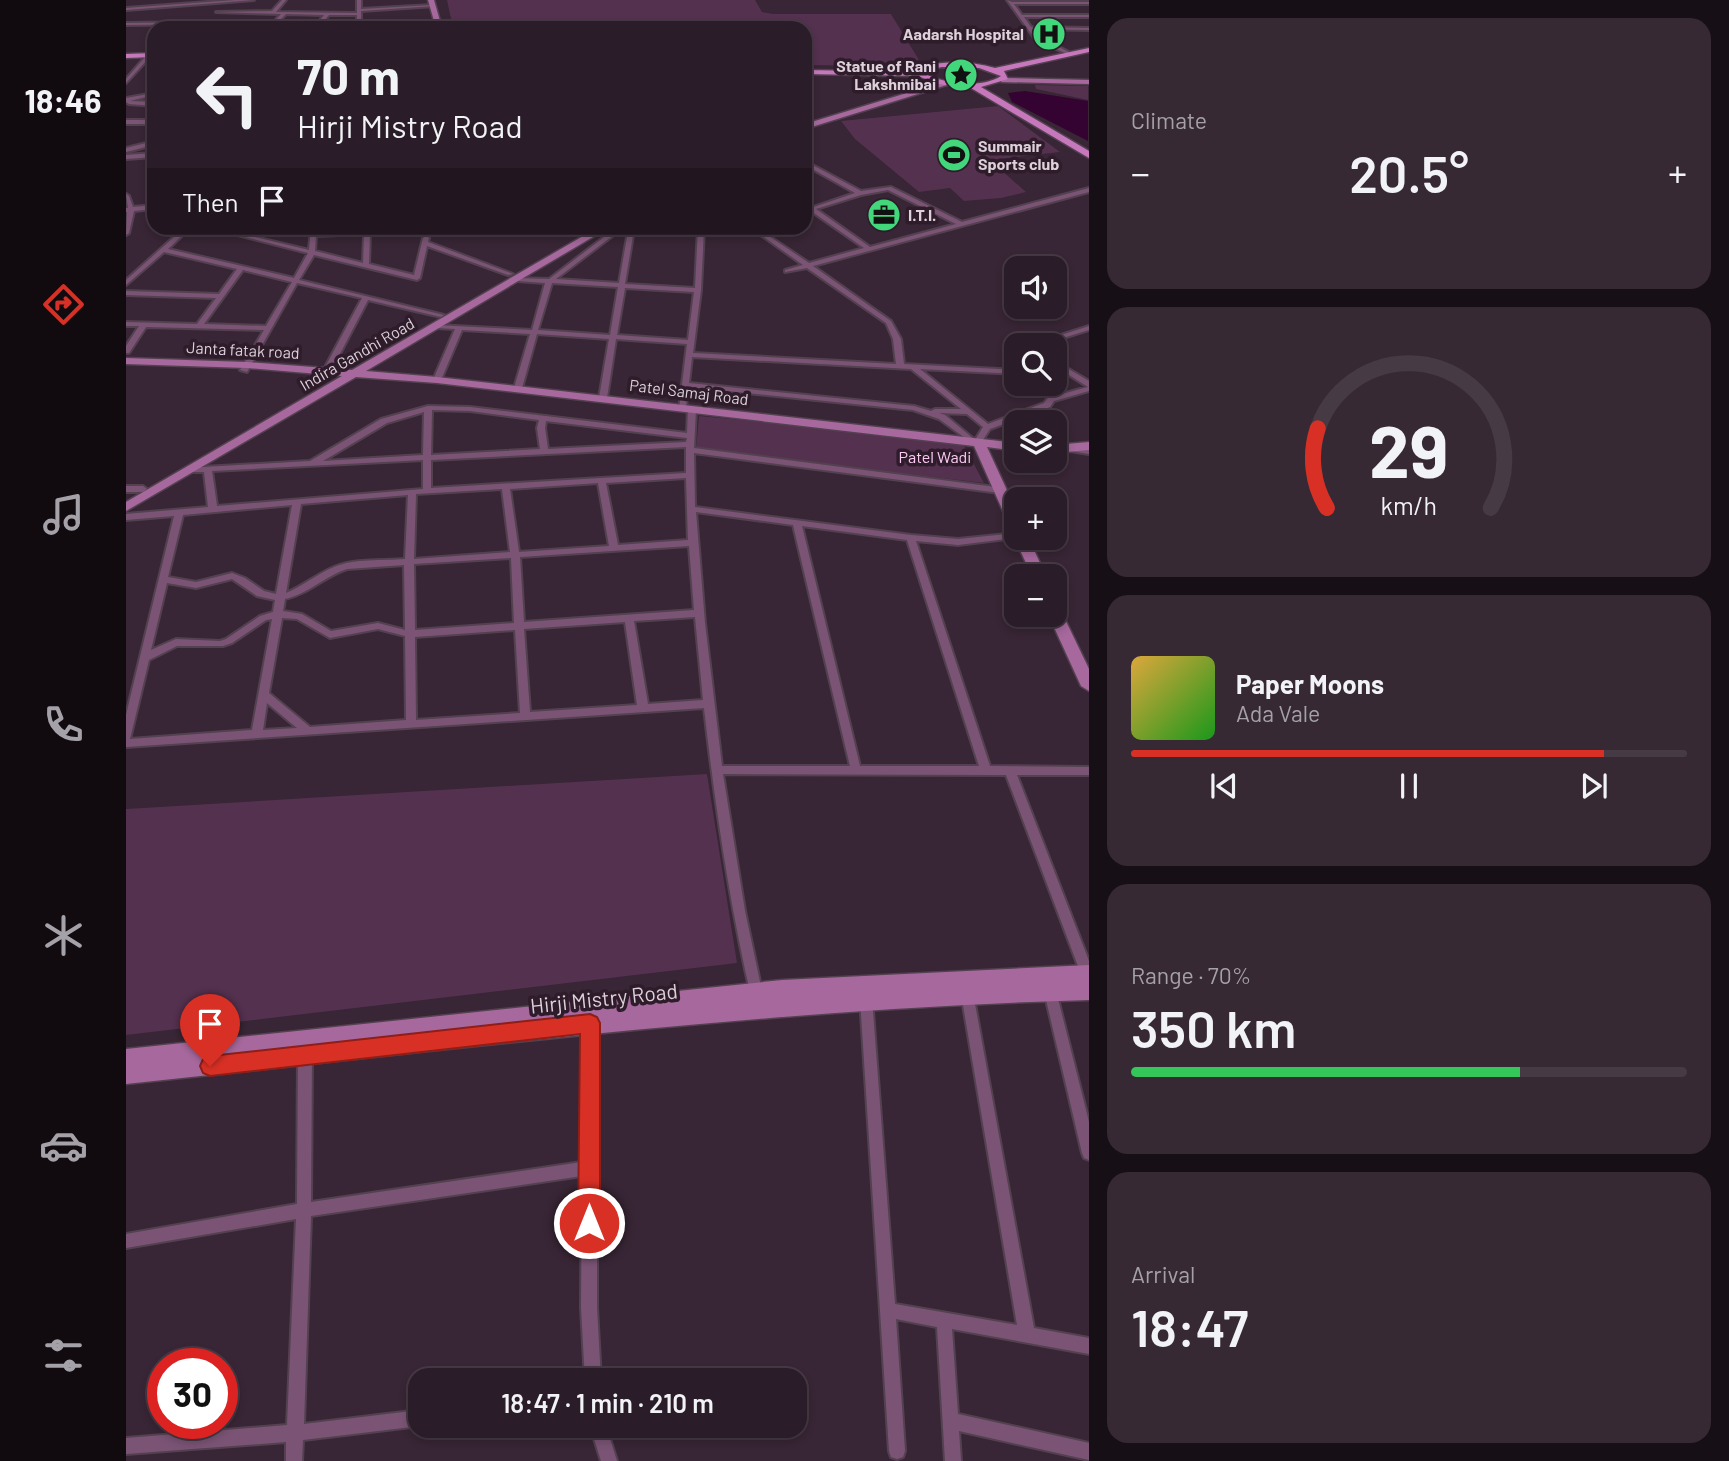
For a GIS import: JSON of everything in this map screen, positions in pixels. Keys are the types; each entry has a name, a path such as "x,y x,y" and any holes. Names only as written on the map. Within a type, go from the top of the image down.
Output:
{"main road":[{"path":"434,2 438,21"},
{"path":"434,2 442,21"},
{"path":"812,123 933,82 992,84 1002,75 1088,51"},
{"path":"1002,75 1088,51"},
{"path":"126,57 147,57"},
{"path":"920,72 927,66 949,65 1002,75 1088,80"},
{"path":"812,71 920,72 933,82"},
{"path":"812,123 946,84"},
{"path":"992,84 1017,107 1088,153"},
{"path":"971,85 998,98 1035,124 1088,153"},
{"name":"Indira Gandhi Road","path":"513,277 579,235"},
{"name":"Indira Gandhi Road","path":"126,508 182,470 342,374 590,235"},
{"name":"Janta fatak road","path":"126,361 245,368"},
{"path":"126,367 245,368"},
{"name":"Patel Samaj Road","path":"245,368 437,380 517,388 1004,445"},
{"path":"975,441 1004,499"},
{"path":"1067,449 1088,446"},
{"name":"Indira Gandhi Road","path":"126,499 182,470"},
{"path":"1062,627 1087,678"},
{"name":"Hirji Mistry Road","path":"126,1074 305,1049 758,999 1088,980"},
{"name":"Hirji Mistry Road","path":"126,1059 305,1049 590,1023 758,999 1050,991 1088,980"}],"street":[{"path":"126,9 193,2 252,0"},
{"path":"273,13 284,0"},
{"path":"359,0 359,21"},
{"path":"392,0 393,8"},
{"path":"211,21 226,1"},
{"path":"1010,1 1086,4"},
{"path":"1010,1 1040,41 1071,54"},
{"path":"179,21 193,2"},
{"path":"218,12 359,12 434,2"},
{"path":"147,21 159,7"},
{"path":"277,21 285,13"},
{"path":"321,21 327,13"},
{"path":"1021,16 1088,16"},
{"path":"126,24 145,24 147,22"},
{"path":"131,30 136,24"},
{"path":"1030,28 1088,29"},
{"path":"1064,35 1088,29"},
{"path":"1040,41 1052,38"},
{"path":"126,82 147,62"},
{"path":"126,101 147,96"},
{"path":"126,101 147,102"},
{"path":"126,122 147,121"},
{"path":"126,142 147,142"},
{"path":"126,150 147,144"},
{"path":"126,157 147,156"},
{"path":"812,167 860,192"},
{"path":"812,209 860,192 883,188 896,190 961,224"},
{"path":"787,271 1088,190"},
{"path":"126,196 126,233"},
{"path":"128,210 147,208"},
{"path":"812,210 869,249"},
{"path":"126,284 180,235"},
{"path":"255,235 417,278 425,240 513,277 550,282 698,290"},
{"path":"245,368 312,252 313,235"},
{"path":"366,265 367,235"},
{"path":"517,388 550,282 610,235"},
{"path":"603,398 630,235"},
{"path":"701,235 698,290 687,385 692,543 708,704 758,999"},
{"path":"764,235 889,322 897,340 900,365"},
{"path":"165,250 366,297 459,328 692,342"},
{"path":"198,327 242,268"},
{"path":"126,293 220,296"},
{"path":"342,374 366,297"},
{"path":"126,324 268,328"},
{"path":"126,351 144,325"},
{"path":"437,380 459,328"},
{"path":"1067,335 1088,328"},
{"path":"691,355 1004,371"},
{"path":"912,366 987,427"},
{"path":"1067,372 1088,387"},
{"path":"687,385 929,411 969,412"},
{"path":"929,411 975,441 987,427 1088,387"},
{"path":"308,465 384,421 428,408 451,407 543,418 1000,490"},
{"path":"427,491 428,408"},
{"path":"543,418 544,452"},
{"path":"182,470 208,471 689,443"},
{"path":"1073,449 1088,452"},
{"path":"208,471 214,509"},
{"path":"126,517 412,492 690,475"},
{"path":"602,482 614,548"},
{"path":"506,488 521,627 525,717"},
{"path":"126,489 143,489"},
{"path":"411,723 409,562 412,492"},
{"path":"257,733 297,501"},
{"path":"692,509 911,538 958,542 1004,537"},
{"path":"126,737 178,512"},
{"path":"797,522 856,770"},
{"path":"911,538 986,771"},
{"path":"163,579 196,585 232,576 245,581 265,595 281,596 312,586 338,568 692,543"},
{"path":"144,658 176,642 220,644 263,618 278,614 299,616 330,635 378,626 409,634 698,613"},
{"path":"629,619 643,708"},
{"path":"264,695 307,730"},
{"path":"126,743 708,704"},
{"path":"718,770 1088,771"},
{"path":"1010,771 1088,980"},
{"path":"1050,991 1088,1149"},
{"path":"967,992 1027,1335"},
{"path":"866,998 897,1451"},
{"path":"590,1023 589,1307 592,1368"},
{"path":"294,1461 304,1210 305,1049"},
{"path":"126,1241 304,1210 589,1168"},
{"path":"887,1310 1088,1346"},
{"path":"944,1320 953,1461"},
{"path":"126,1446 295,1433 408,1419"},
{"path":"951,1421 1088,1452"},
{"path":"602,1438 609,1461"}],"green space":[{"path":"447,0 755,0 762,12 773,14 891,14 919,60 885,66 812,65 812,21 452,21"},
{"path":"1035,85 1088,86 1088,100 1036,89"},
{"name":"Summair Sports club","path":"998,106 1060,152 990,160 1026,192 1001,198 964,201 950,188 919,192 855,139 841,121"},
{"name":"Patel Wadi","path":"699,416 961,440 984,483 696,449"},
{"path":"707,774 737,963 126,1035 126,809"}],"shaded area":[{"path":"1025,91 1088,101 1088,141 1012,102 1008,93"}],"place":[{"name":"Aadarsh Hospital","path":"1049,34"},
{"name":"Statue of Rani Lakshmibai","path":"961,75"},
{"name":"Summair Sports club","path":"954,155"},
{"name":"I.T.I.","path":"884,215"}],"route":[{"path":"210,1066 590,1023 589,1223"}]}
